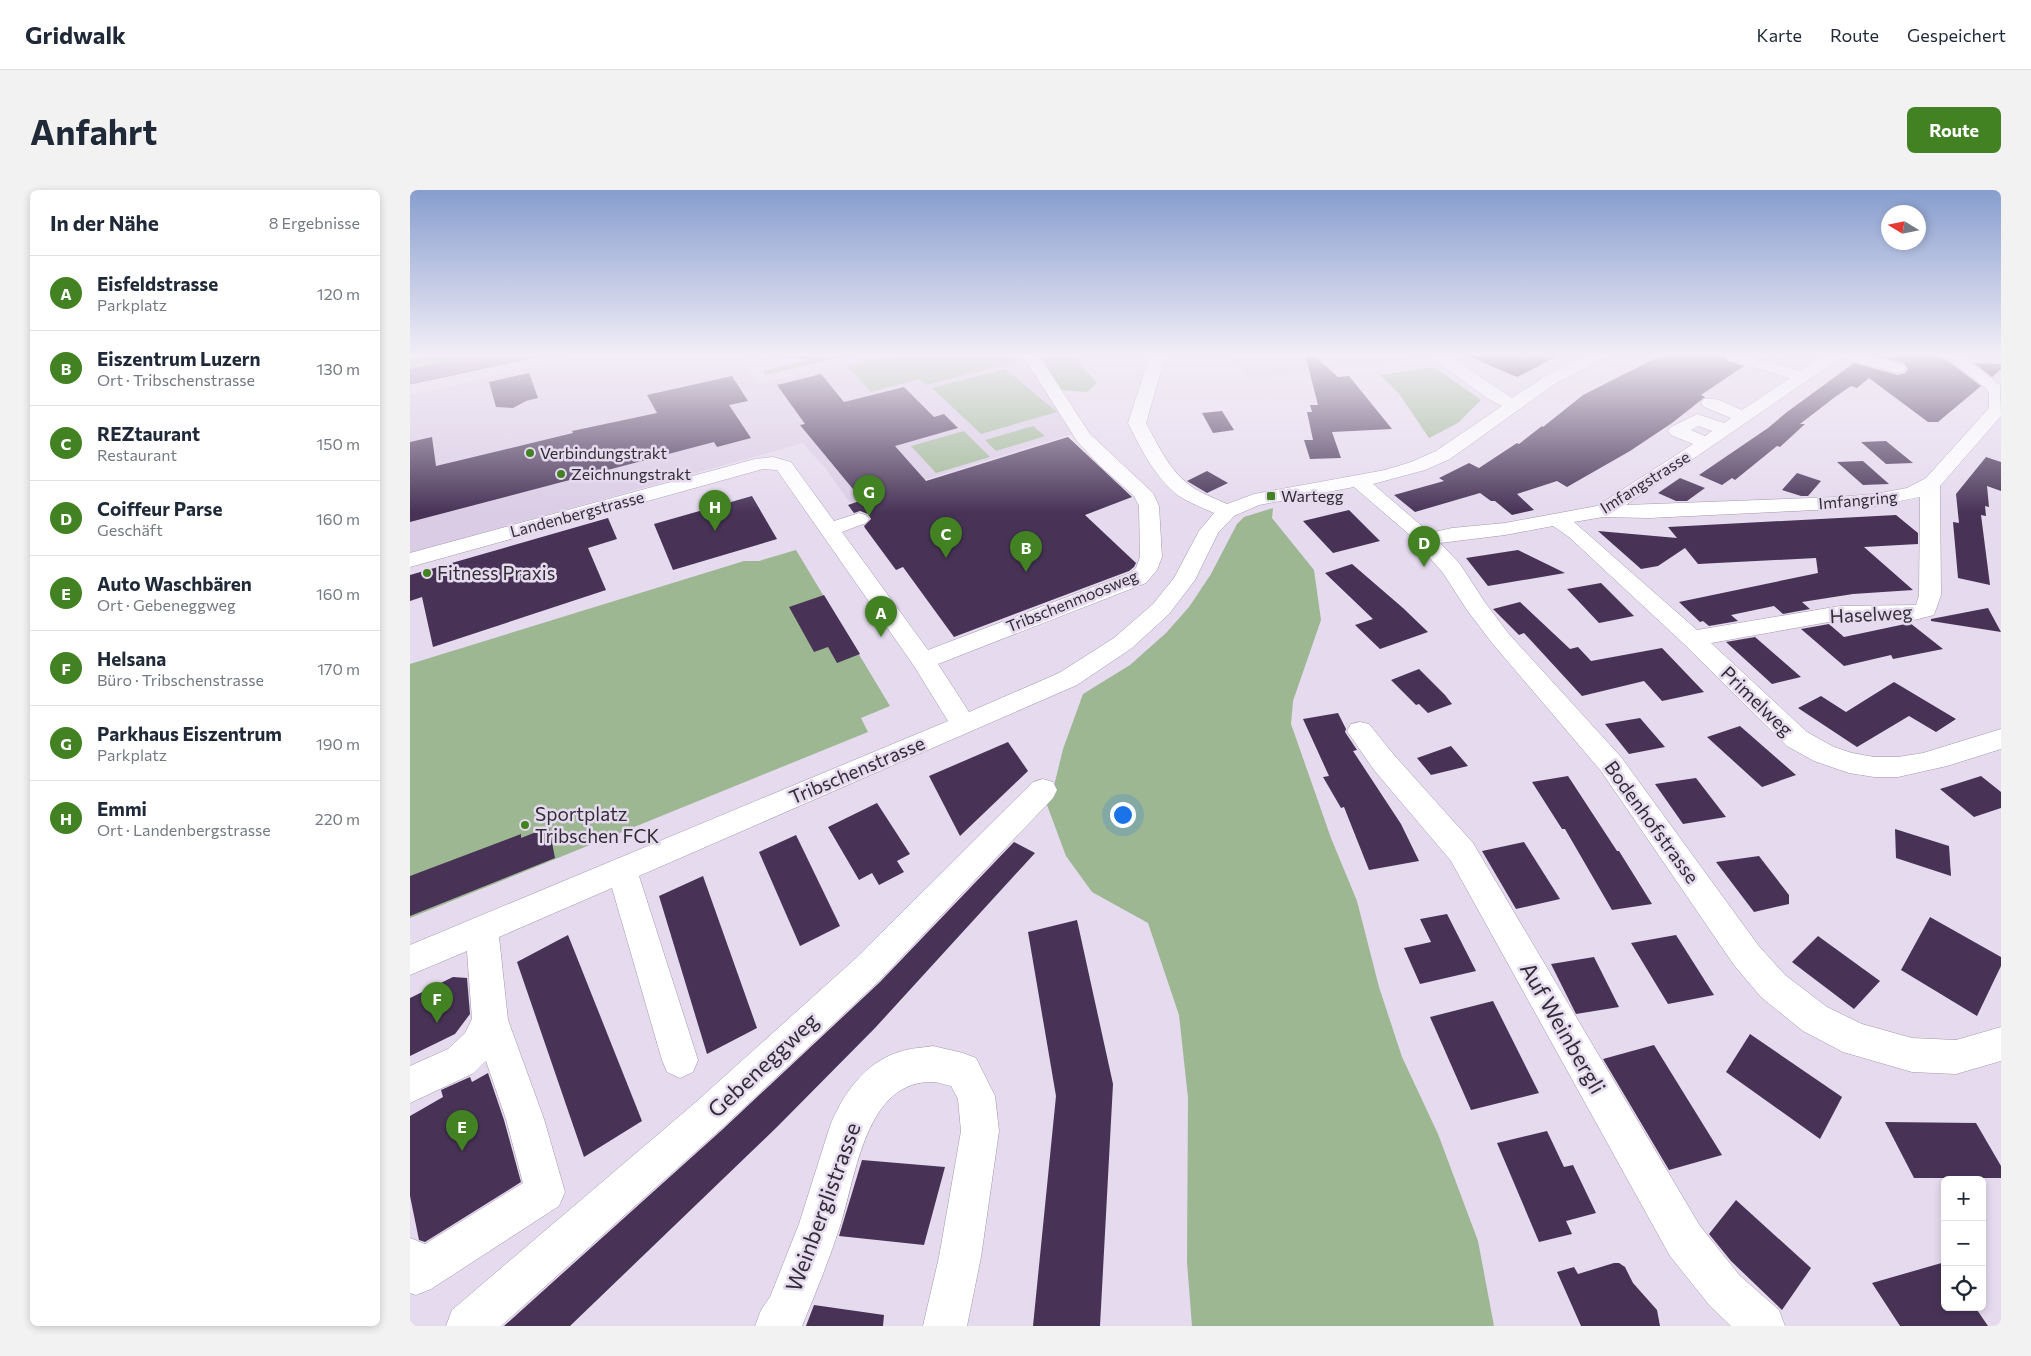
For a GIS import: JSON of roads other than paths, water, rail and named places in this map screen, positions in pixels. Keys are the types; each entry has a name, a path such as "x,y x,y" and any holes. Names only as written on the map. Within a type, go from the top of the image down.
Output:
{"street":[{"name":"Tribschenmoosweg","path":"923,661 1138,578 1146,570 1151,557 1149,506 1143,493 1106,461 1083,437 1064,407"},
{"path":"1142,407 1137,423 1149,447 1172,481 1188,493 1236,507 1271,496 1411,469 1443,455 1472,437 1510,407"},
{"path":"1724,407 1749,414 1775,417"},
{"name":"Imfangstrasse","path":"1426,540 1603,511 1654,479 1760,407"},
{"name":"Imfangring","path":"1603,511 1649,512 1875,500 1904,496 1930,484 1955,460 1998,407"},
{"path":"1714,437 1734,448"},
{"name":"Landenbergstrasse","path":"410,560 762,464 773,463 784,466 829,529"},
{"name":"Bodenhofstrasse","path":"1357,480 1426,540 1452,569 1475,606 1500,638 1611,764 1746,955 1773,986 1815,1019 1856,1040 1912,1055 1956,1058 2001,1044"},
{"name":"Haselweg","path":"1692,639 1840,613 1914,613 1926,610 1930,595 1930,484"},
{"name":"Tribschenstrasse","path":"410,960 1068,679 1123,643 1162,609 1184,580 1209,531 1236,507"},
{"path":"859,519 829,529 923,661 964,725"},
{"name":"Primelweg","path":"1557,520 1576,533 1692,639 1797,739 1810,747 1841,761 1858,765 1896,768 1928,762 2001,739"},
{"name":"Auf Weinbergli","path":"1360,731 1374,751 1462,852 1685,1241 1725,1291 1763,1326"},
{"name":"Gebeneggweg","path":"468,1326 709,1115 867,970 1043,790"},
{"path":"622,870 680,1060"},
{"path":"410,1259 416,1274 546,1192 525,1119 490,1020 482,929"},
{"path":"410,1085 461,1061 478,1045 490,1020"},
{"name":"Weinberglistrasse","path":"777,1326 786,1312 820,1224 849,1126 871,1090 900,1069 933,1064 963,1072 976,1096 980,1131 960,1257 944,1326"}],"place":[{"name":"Verbindungstrakt","path":"530,453"},
{"name":"Zeichnungstrakt","path":"561,474"},
{"name":"Wartegg","path":"1271,496"},
{"name":"Parkhaus Eiszentrum","path":"869,516"},
{"name":"Emmi","path":"715,531"},
{"name":"REZtaurant","path":"946,558"},
{"name":"Coiffeur Parse","path":"1424,567"},
{"name":"Eiszentrum Luzern","path":"1026,572"},
{"name":"Fitness Praxis","path":"427,573"},
{"name":"Eisfeldstrasse","path":"881,637"},
{"name":"Sportplatz Tribschen FCK","path":"525,825"},
{"name":"Helsana","path":"437,1023"},
{"name":"Auto Waschbären","path":"462,1151"}]}
